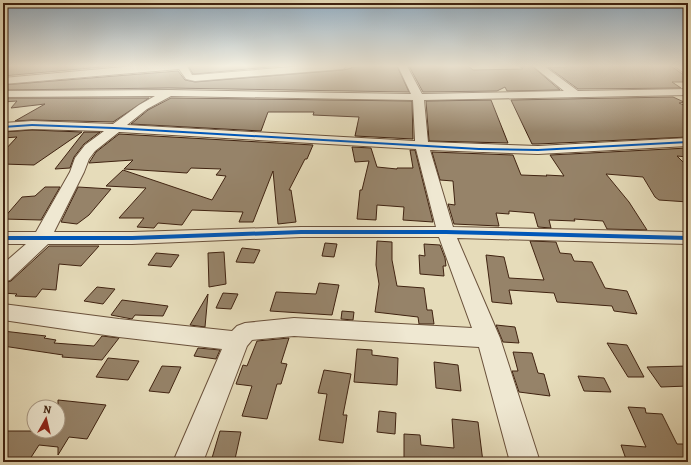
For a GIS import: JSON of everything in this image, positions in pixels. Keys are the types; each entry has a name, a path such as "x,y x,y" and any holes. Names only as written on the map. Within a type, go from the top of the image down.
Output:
{"street":[{"path":"3,94 169,93 226,88"},
{"path":"312,88 418,96 688,92"},
{"path":"414,88 418,96 421,112 422,145 446,232 488,338 525,462"},
{"path":"566,88 575,94"},
{"path":"3,275 42,239 73,179 82,158 90,148 143,107 169,93"},
{"path":"3,127 32,125 114,128 479,149 538,150 688,142"},
{"path":"3,238 132,238 300,232 446,232 688,238"},
{"path":"3,312 119,328 237,341"},
{"path":"188,462 237,341 245,332 294,327 488,338"}],"building":[{"path":"3,88 407,88 409,92 169,88 3,90"},
{"path":"421,88 504,88 497,91 423,92"},
{"path":"505,88 557,88 560,90 507,91"},
{"path":"576,88 681,88 578,89"},
{"path":"673,97 684,102 679,103 688,107 688,137 538,144 532,144 511,100"},
{"path":"3,98 149,98 113,122 15,121 45,104 11,108 17,101 3,102"},
{"path":"171,98 412,101 413,139 355,136 359,117 313,115 314,112 268,112 261,131 131,124 148,110"},
{"path":"491,100 508,143 429,141 426,101"},
{"path":"32,130 82,132 34,165 3,164 3,152 17,137 3,138 3,132"},
{"path":"84,132 100,132 84,144 74,157 70,168 55,169"},
{"path":"119,134 313,145 307,159 305,159 289,190 291,190 296,222 278,224 273,171 253,222 239,222 243,212 192,210 182,225 158,223 154,228 137,227 144,218 119,218 146,188 106,186 123,170 212,200 226,176 216,175 221,169 191,168 187,173 124,169 133,160 89,163 96,152"},
{"path":"352,147 371,148 377,167 397,169 413,168 410,150 415,150 433,222 403,220 404,207 377,205 376,220 357,219 360,190 362,190 369,161 355,162"},
{"path":"688,148 688,157 677,156 688,167 688,202 659,200 655,197 643,177 606,174 629,202 647,230 607,229 603,221 574,219 575,221 549,220 551,228 538,227 534,213 509,211 509,214 496,213 499,226 454,224 448,204 455,205 453,181 440,180 432,152 513,155 521,175 564,176 550,155"},
{"path":"45,187 60,187 41,220 3,219 22,197 35,196"},
{"path":"78,187 111,189 89,215 77,224 61,222"},
{"path":"377,241 392,242 392,260 397,286 424,288 427,310 432,310 434,324 419,324 418,317 375,312 379,284 376,265"},
{"path":"530,241 556,242 560,253 571,254 574,261 592,262 605,288 627,291 637,314 614,311 612,306 557,302 554,293 509,290 512,304 492,302 486,255 504,257 509,278 544,280"},
{"path":"325,243 337,244 334,257 322,256"},
{"path":"424,244 440,245 445,258 446,266 443,266 444,276 420,274 419,255 425,256"},
{"path":"49,246 99,246 81,266 59,264 56,290 42,289 36,297 15,296 17,294 3,293 3,283 11,281"},
{"path":"242,248 260,250 254,263 236,262"},
{"path":"224,252 226,284 209,287 208,253"},
{"path":"156,253 179,255 171,267 148,265"},
{"path":"319,283 339,285 332,315 270,311 276,292 316,294"},
{"path":"97,287 115,289 103,304 84,301"},
{"path":"223,293 238,294 231,309 216,308"},
{"path":"208,294 205,327 190,325"},
{"path":"122,300 168,306 163,316 135,315 132,319 111,315"},
{"path":"342,311 354,312 353,320 341,319"},
{"path":"496,325 515,327 519,343 503,342"},
{"path":"3,331 46,336 44,338 56,340 54,343 94,346 102,336 119,338 102,360 62,357 63,355 3,346"},
{"path":"289,338 281,363 287,364 281,384 277,384 267,419 242,416 252,386 236,384 243,365 247,366 257,341"},
{"path":"607,343 627,345 644,377 628,377"},
{"path":"198,348 220,350 216,359 194,356"},
{"path":"357,349 372,350 372,355 398,358 397,385 354,382"},
{"path":"513,352 532,353 538,373 544,374 550,396 519,392 512,371 518,371"},
{"path":"108,358 139,361 128,380 96,377"},
{"path":"434,362 458,365 461,391 436,388"},
{"path":"162,366 181,367 169,393 149,391"},
{"path":"688,366 688,386 661,387 647,367"},
{"path":"324,370 351,374 343,415 347,415 343,443 319,440 327,394 318,393"},
{"path":"578,376 604,378 611,392 584,391"},
{"path":"66,401 106,405 87,439 69,437 58,455 58,447 39,445 28,462 3,459 3,431 26,431 26,439 66,439"},
{"path":"628,407 645,408 646,413 662,414 677,444 683,444 688,451 688,462 627,462 621,445 646,447"},
{"path":"379,411 396,413 395,434 377,432"},
{"path":"452,419 478,422 483,462 404,462 404,434 420,435 421,445 454,448"},
{"path":"220,431 241,432 235,459 212,458"}],"cycle path":[{"path":"3,127 32,125 114,128 479,149 538,150 688,142"},
{"path":"3,238 132,238 301,232 446,232 688,238"}]}
